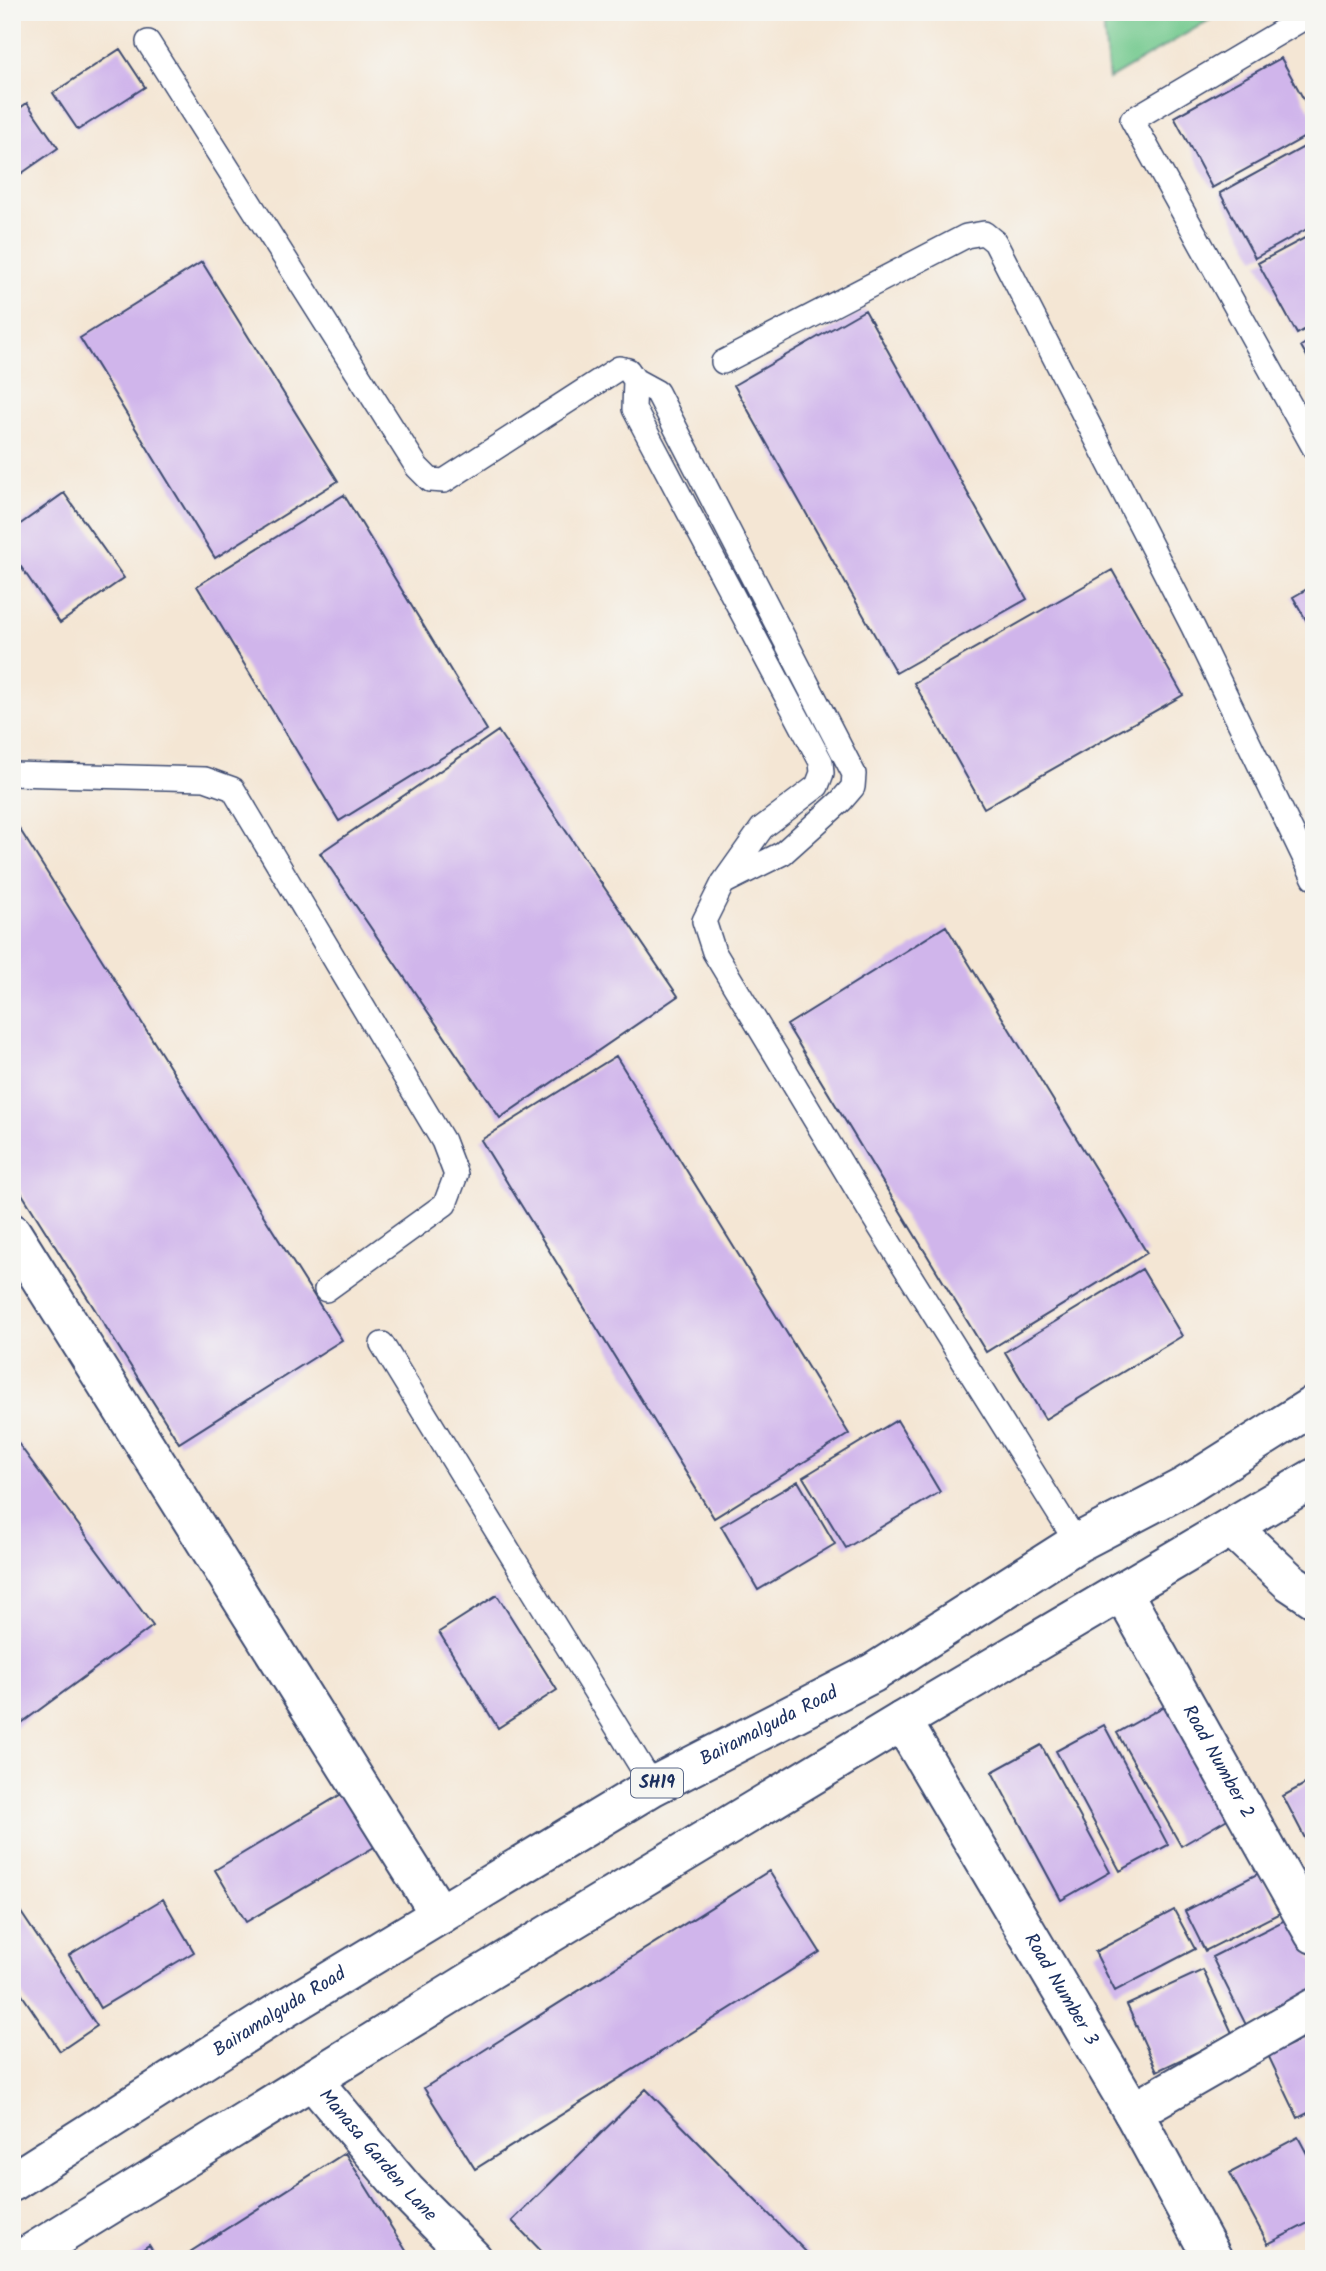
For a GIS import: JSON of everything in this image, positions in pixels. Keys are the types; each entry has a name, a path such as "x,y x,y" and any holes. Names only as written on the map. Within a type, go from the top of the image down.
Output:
{"main road":[{"path":"12,1233 440,1915"},
{"name":"Bairamalguda Road","path":"12,2182 287,2007 653,1786 873,1673 1077,1543 1186,1486 1314,1405"},
{"path":"22,2259 478,1977 902,1721 1314,1478"},
{"path":"1231,1527 1290,1582 1314,1598"},
{"name":"Road Number 2","path":"1122,1591 1314,1934"},
{"name":"Road Number 3","path":"902,1721 1133,2112 1213,2259"},
{"path":"1133,2112 1314,2008"},
{"name":"Manasa Garden Lane","path":"312,2080 406,2191 473,2259"}],"lane":[{"path":"1314,12 1132,120 1314,448"},
{"path":"148,42 417,467 430,480 444,481 619,368 628,370 635,380 657,392 854,774 853,787 783,853 723,883"},
{"path":"723,362 967,236 984,233 995,242 1187,615 1314,878"},
{"path":"635,380 634,409 821,762 822,773 817,786 762,828 723,883 704,920 715,952 874,1217 1077,1543"},
{"path":"12,774 205,779 233,789 443,1142 456,1175 445,1204 326,1290"},
{"path":"382,1344 653,1786"}],"green space":[{"path":"1102,12 1223,12 1109,79"}],"building":[{"path":"120,49 145,87 78,130 53,93"},
{"path":"1281,58 1314,118 1314,132 1212,188 1174,117"},
{"path":"27,103 58,148 15,178 12,174 12,114"},
{"path":"1313,142 1314,225 1255,258 1220,193"},
{"path":"1314,233 1314,324 1297,334 1258,263"},
{"path":"202,262 338,481 215,558 80,338"},
{"path":"865,310 1027,599 896,673 734,385"},
{"path":"1314,338 1314,369 1301,346"},
{"path":"64,493 124,578 60,623 12,554 12,530"},
{"path":"344,495 487,730 339,821 197,586"},
{"path":"1112,570 1183,695 984,808 914,683"},
{"path":"1314,585 1314,634 1293,597"},
{"path":"498,731 678,996 500,1118 320,853"},
{"path":"12,817 342,1340 179,1443 12,1178"},
{"path":"946,926 1147,1253 986,1352 787,1025"},
{"path":"616,1056 849,1434 714,1518 481,1140"},
{"path":"1142,1269 1182,1336 1045,1419 1005,1352"},
{"path":"897,1420 940,1492 846,1548 803,1477"},
{"path":"12,1435 153,1626 12,1730"},
{"path":"798,1481 835,1544 758,1590 721,1526"},
{"path":"497,1595 557,1690 498,1728 439,1632"},
{"path":"1179,1698 1243,1810 1181,1846 1117,1733"},
{"path":"1104,1725 1168,1845 1120,1871 1056,1751"},
{"path":"1041,1745 1110,1872 1061,1900 992,1772"},
{"path":"1314,1779 1314,1838 1307,1842 1283,1796"},
{"path":"345,1792 376,1846 246,1922 215,1870"},
{"path":"769,1871 820,1952 475,2169 424,2088"},
{"path":"1259,1873 1280,1913 1205,1951 1185,1911"},
{"path":"12,1899 97,2026 60,2051 12,1980"},
{"path":"163,1899 194,1952 100,2008 69,1955"},
{"path":"1174,1910 1195,1949 1115,1991 1095,1952"},
{"path":"1291,1917 1314,1962 1314,1993 1247,2027 1212,1957"},
{"path":"1203,1970 1233,2035 1157,2071 1127,2005"},
{"path":"1314,2034 1314,2110 1298,2118 1268,2055"},
{"path":"646,2089 813,2259 549,2259 512,2221"},
{"path":"1298,2137 1314,2167 1314,2220 1268,2244 1230,2173"},
{"path":"345,2153 410,2257 408,2259 179,2259"},
{"path":"149,2245 158,2259 129,2259"}]}
